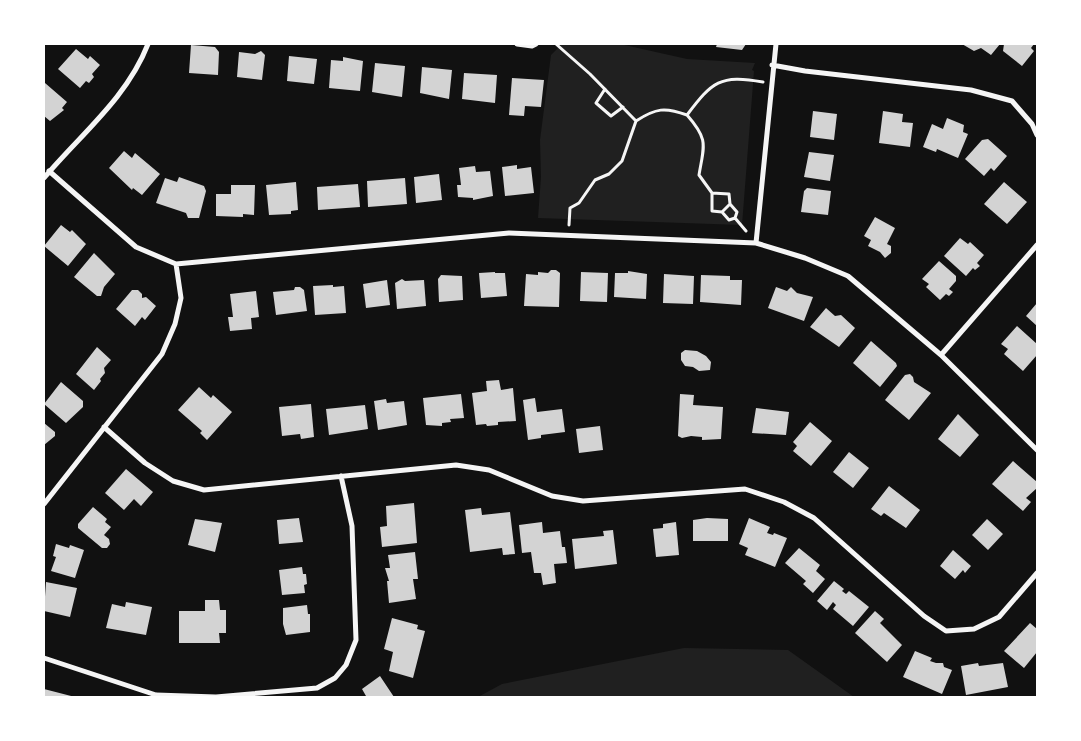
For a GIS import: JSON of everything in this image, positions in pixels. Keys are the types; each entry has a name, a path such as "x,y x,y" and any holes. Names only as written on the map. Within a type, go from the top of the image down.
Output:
{"street":[{"path":"44,178 121,94 139,67 148,44"},
{"path":"517,44 536,44"},
{"path":"756,243 770,83 776,44"},
{"path":"772,65 805,71 971,90 1012,102 1032,124 1037,135"},
{"path":"49,172 136,247 176,264 509,233 756,243 805,258 848,276 941,355 1037,450"},
{"path":"941,355 1037,245"},
{"path":"44,504 162,354 175,324 180,298 176,264"},
{"path":"104,427 145,463 173,481 204,490 456,465 489,470 552,496 584,501 744,489 784,502 814,518 924,616 946,631 974,629 999,617 1037,573"},
{"path":"44,658 156,696 216,696 317,688 335,678 346,665 356,640 352,526 341,476"}],"path":[{"path":"556,44 605,89 636,121"},
{"path":"687,115 716,83 738,77 770,83"},
{"path":"605,89 596,103 611,116 623,107"},
{"path":"569,236 570,208 580,203 595,180 609,174 622,161 636,121 651,111 664,109 687,115 701,131 704,147 699,175 712,193 712,211 722,212 728,220 735,218"},
{"path":"712,193 729,194 730,204 737,212 735,218"},
{"path":"722,212 730,204"},
{"path":"735,218 756,243"}],"shaded area":[{"path":"562,44 620,44 687,59 755,63 752,70 754,71 742,225 538,218 541,177 540,140 551,55"},
{"path":"684,648 788,650 854,697 478,697 502,684"}],"building":[{"path":"717,44 746,44 742,50 716,47"},
{"path":"962,44 1000,44 991,55 981,48 974,51"},
{"path":"1004,44 1034,44 1031,48 1034,51 1022,66 1003,51"},
{"path":"191,45 215,47 219,52 218,75 189,73"},
{"path":"76,49 88,59 90,56 100,65 92,74 94,77 89,83 86,81 80,88 58,69"},
{"path":"261,51 265,55 262,80 237,77 239,52 255,54"},
{"path":"289,56 317,59 314,84 287,81"},
{"path":"343,57 363,61 360,91 329,88 331,60 343,61"},
{"path":"375,63 405,66 402,97 372,92"},
{"path":"422,67 452,70 449,99 420,93"},
{"path":"464,73 497,75 495,103 462,99"},
{"path":"512,78 544,80 541,107 525,106 524,116 509,115"},
{"path":"45,83 67,102 62,108 64,110 50,121 44,116"},
{"path":"813,111 837,114 834,140 810,137"},
{"path":"883,111 903,114 902,122 913,123 910,147 879,143"},
{"path":"947,118 964,125 963,132 968,134 958,158 937,149 936,152 923,147 932,124 943,129"},
{"path":"988,139 1007,156 994,171 991,168 984,176 965,159 982,140"},
{"path":"124,151 132,158 135,153 160,174 142,195 133,188 132,190 109,168"},
{"path":"809,152 834,155 830,181 804,177"},
{"path":"517,165 517,169 531,167 534,193 505,196 502,167"},
{"path":"475,166 476,172 490,171 493,196 473,200 473,198 458,197 457,185 461,185 459,168"},
{"path":"439,174 442,200 416,203 414,177"},
{"path":"179,177 204,186 206,191 199,218 188,218 186,213 156,203 165,178 177,182"},
{"path":"405,178 407,204 368,207 367,181"},
{"path":"296,182 298,210 291,211 291,214 269,215 266,185"},
{"path":"1004,182 1027,202 1007,224 984,204"},
{"path":"358,184 360,207 318,210 317,187"},
{"path":"231,185 255,185 254,215 243,214 243,217 216,216 216,194 231,194"},
{"path":"807,188 831,191 828,215 801,212 804,191"},
{"path":"875,217 895,228 887,244 891,246 891,253 885,258 880,252 868,246 871,240 864,236"},
{"path":"61,225 70,232 72,230 86,244 68,266 44,246"},
{"path":"960,238 968,244 970,242 984,255 977,263 980,266 975,270 973,268 966,276 944,256"},
{"path":"94,253 115,274 104,287 101,296 97,296 74,277"},
{"path":"939,261 956,276 956,281 949,289 953,292 949,296 946,294 940,300 926,287 929,284 922,279"},
{"path":"551,270 556,270 560,273 559,307 524,306 526,274 538,275 538,272 548,273"},
{"path":"628,271 647,274 646,299 614,297 615,273 628,273"},
{"path":"581,272 608,273 607,302 580,301"},
{"path":"479,273 505,273 507,296 481,298"},
{"path":"664,274 694,276 693,304 663,303"},
{"path":"441,275 462,276 463,300 439,302 438,279"},
{"path":"701,275 730,276 730,280 742,280 741,305 700,302"},
{"path":"402,279 405,281 424,280 426,306 397,309 395,283"},
{"path":"387,280 390,305 366,308 363,284"},
{"path":"333,285 333,287 344,286 346,313 315,315 313,286"},
{"path":"295,287 300,287 304,290 307,311 276,315 273,292 294,290"},
{"path":"776,287 787,291 791,287 797,293 813,297 804,321 768,308"},
{"path":"132,290 138,290 142,294 142,298 146,297 156,306 145,320 142,317 135,326 116,309"},
{"path":"256,291 259,317 251,318 252,329 230,331 228,317 233,317 230,294"},
{"path":"1037,303 1037,326 1026,316"},
{"path":"826,308 835,316 841,315 855,328 839,347 810,327"},
{"path":"1017,326 1037,344 1037,355 1023,371 1004,354 1008,349 1001,344"},
{"path":"871,341 897,366 880,387 853,363"},
{"path":"97,347 111,360 104,368 105,373 94,390 76,374"},
{"path":"685,350 697,351 706,356 711,362 710,370 699,371 693,367 685,366 681,360 681,353"},
{"path":"910,374 914,382 931,393 909,420 885,400 905,375"},
{"path":"499,380 501,390 513,388 516,421 498,422 498,425 476,425 472,393 487,391 486,381"},
{"path":"61,382 83,401 83,407 66,423 44,404"},
{"path":"199,387 211,398 213,395 232,412 207,440 200,433 202,431 178,410"},
{"path":"461,394 464,418 450,419 451,422 442,423 442,426 426,425 423,398"},
{"path":"680,394 694,395 693,405 723,407 721,439 702,440 702,437 691,436 682,438 678,436"},
{"path":"535,398 537,412 562,409 565,432 541,435 541,438 528,440 523,400"},
{"path":"386,399 387,403 404,401 407,425 378,430 374,401"},
{"path":"311,404 314,437 301,439 300,434 282,436 279,407"},
{"path":"365,405 368,429 329,435 326,409"},
{"path":"756,408 789,412 786,435 752,433"},
{"path":"958,414 979,435 960,457 938,439"},
{"path":"810,422 832,441 811,466 793,451 797,446 793,442"},
{"path":"44,423 55,432 55,436 44,445"},
{"path":"600,426 603,450 579,453 576,429"},
{"path":"849,452 869,468 853,488 833,472"},
{"path":"1013,461 1037,482 1037,488 1026,498 1031,502 1023,511 992,484"},
{"path":"126,469 153,492 141,506 134,499 124,510 105,493"},
{"path":"889,486 920,510 906,528 884,513 881,516 871,509"},
{"path":"414,503 417,543 382,547 380,527 387,526 386,506"},
{"path":"93,507 107,519 105,522 111,527 104,535 109,539 110,544 107,548 102,548 78,528 78,524"},
{"path":"481,508 482,515 510,512 515,554 503,555 502,548 470,552 465,510"},
{"path":"299,518 303,542 279,544 277,520"},
{"path":"707,518 728,519 728,541 693,541 693,520"},
{"path":"749,518 770,527 767,533 773,535 774,533 787,538 775,567 745,555 748,548 739,544"},
{"path":"195,519 222,523 215,552 188,545"},
{"path":"987,519 1003,534 988,550 972,535"},
{"path":"542,522 543,533 560,531 567,563 554,564 556,583 543,585 541,573 534,573 531,552 522,553 519,525"},
{"path":"676,522 679,555 656,557 653,529 663,528 663,524"},
{"path":"613,530 617,564 575,569 572,539 604,536 603,531"},
{"path":"56,544 69,548 70,545 84,550 75,578 51,571 56,557 53,556"},
{"path":"799,548 820,565 816,571 825,579 813,593 803,584 806,581 785,563"},
{"path":"953,550 971,566 965,573 963,570 955,579 940,566"},
{"path":"415,552 418,579 413,579 416,599 389,603 387,581 389,581 385,568 390,568 388,555"},
{"path":"302,567 303,574 306,574 307,584 304,585 305,593 282,595 279,570"},
{"path":"834,581 844,589 842,591 846,594 849,591 869,607 853,626 833,609 836,605 833,602 827,610 817,601"},
{"path":"46,582 77,588 70,617 44,611"},
{"path":"205,600 219,600 220,610 226,610 226,633 219,633 220,643 179,643 179,611 205,611"},
{"path":"126,602 152,607 146,635 106,628 112,604 125,607"},
{"path":"307,605 308,614 310,614 310,632 286,635 283,624 283,608"},
{"path":"875,611 884,619 880,623 902,645 887,662 855,633"},
{"path":"392,618 418,625 417,629 425,631 413,678 389,671 393,652 384,649"},
{"path":"1030,623 1037,629 1037,652 1024,668 1004,651"},
{"path":"915,651 932,658 930,661 943,663 944,667 952,670 942,694 903,677"},
{"path":"978,663 979,666 1003,663 1008,687 966,695 961,666"},
{"path":"380,676 394,697 364,697 366,696 362,689"},
{"path":"44,689 75,697 44,697"}]}
